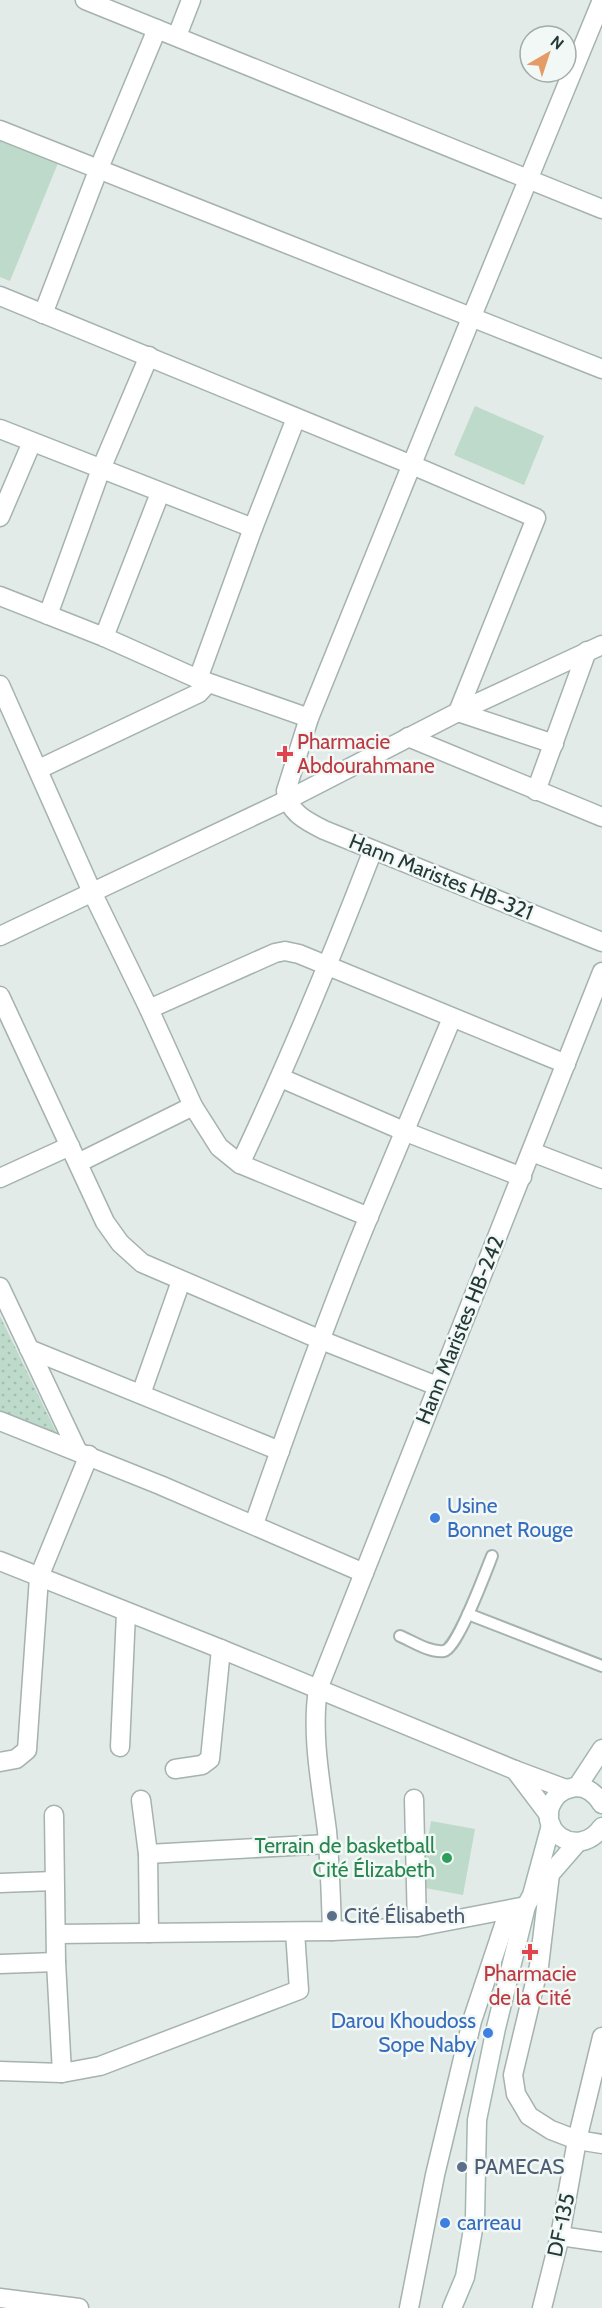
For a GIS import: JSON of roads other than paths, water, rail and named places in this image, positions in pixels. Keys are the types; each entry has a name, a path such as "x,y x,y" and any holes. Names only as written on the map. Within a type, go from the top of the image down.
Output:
{"street":[{"path":"85,0 602,209"},
{"path":"177,36 191,0"},
{"path":"287,800 288,782 309,718 471,316 602,0"},
{"path":"43,314 99,168 157,29"},
{"path":"0,130 602,369"},
{"path":"0,296 536,518 458,712"},
{"path":"48,615 101,469 149,356"},
{"path":"39,769 199,693 253,528 296,418"},
{"path":"0,429 253,528"},
{"path":"0,517 32,442"},
{"path":"104,637 160,493"},
{"path":"0,596 104,637 203,681 309,718"},
{"path":"0,936 287,800 458,712 594,648"},
{"path":"536,791 594,648"},
{"path":"0,685 92,892 193,1106 219,1147 240,1164 369,1217"},
{"path":"458,712 554,744"},
{"path":"408,737 602,817"},
{"name":"Hann Maristes HB-321","path":"287,800 304,819 324,830 602,942"},
{"path":"240,1164 281,1078 328,968 373,850"},
{"path":"149,1009 275,953 285,951 299,954 328,968 566,1064"},
{"name":"Hann Maristes HB-242","path":"332,1932 328,1844 316,1733 315,1710 318,1689 602,972"},
{"path":"0,996 105,1222 120,1243 142,1263 321,1340 437,1386"},
{"path":"254,1524 321,1340 369,1217 452,1018"},
{"path":"281,1078 406,1132 522,1177"},
{"path":"0,1178 74,1154 193,1106"},
{"path":"532,1152 602,1179"},
{"path":"141,1394 182,1281"},
{"path":"0,1287 28,1349 83,1453 39,1577 27,1750 16,1759 0,1762"},
{"path":"28,1349 280,1451"},
{"path":"0,1420 254,1524 364,1573"},
{"path":"0,1561 515,1770 572,1788 588,1789 597,1796 602,1804"},
{"path":"120,1747 126,1613"},
{"path":"175,1769 202,1765 210,1759 221,1649"},
{"path":"452,2308 465,2277 476,2217 477,2120 523,1904 550,1820 551,1804 557,1795 572,1788 602,1749"},
{"path":"515,1770 550,1820 557,1835 566,1841 577,1843 587,1841 602,1827"},
{"path":"414,1799 417,1927"},
{"path":"141,1800 148,1854 149,1933"},
{"path":"54,1815 56,1962 62,2073"},
{"path":"409,2308 435,2175 472,2021 523,1904 577,1843"},
{"path":"148,1854 328,1844"},
{"path":"550,1874 538,1966 513,2075 516,2094 529,2116 551,2130 577,2140 602,2144"},
{"path":"0,1883 54,1881"},
{"path":"56,1934 332,1932 417,1927 523,1904"},
{"path":"0,2071 62,2073 100,2066 299,1990 295,1932"},
{"path":"0,1964 56,1962"},
{"name":"DF-135","path":"542,2308 560,2236 577,2140 601,2041"},
{"path":"560,2236 602,2242"},
{"path":"0,2298 79,2308"}],"lane":[{"path":"400,1636 432,1650 444,1651 453,1645 492,1556"},
{"path":"468,1614 602,1666"}],"place":[{"name":"Pharmacie Abdourahmane","path":"285,754"},
{"name":"Usine Bonnet Rouge","path":"435,1518"},
{"name":"Terrain de basketball Cité Élizabeth","path":"447,1858"},
{"name":"Cité Élisabeth","path":"332,1916"},
{"name":"Pharmacie de la Cité","path":"530,1952"},
{"name":"Darou Khoudoss Sope Naby","path":"488,2033"},
{"name":"PAMECAS","path":"462,2167"},
{"name":"carreau","path":"445,2223"}]}
